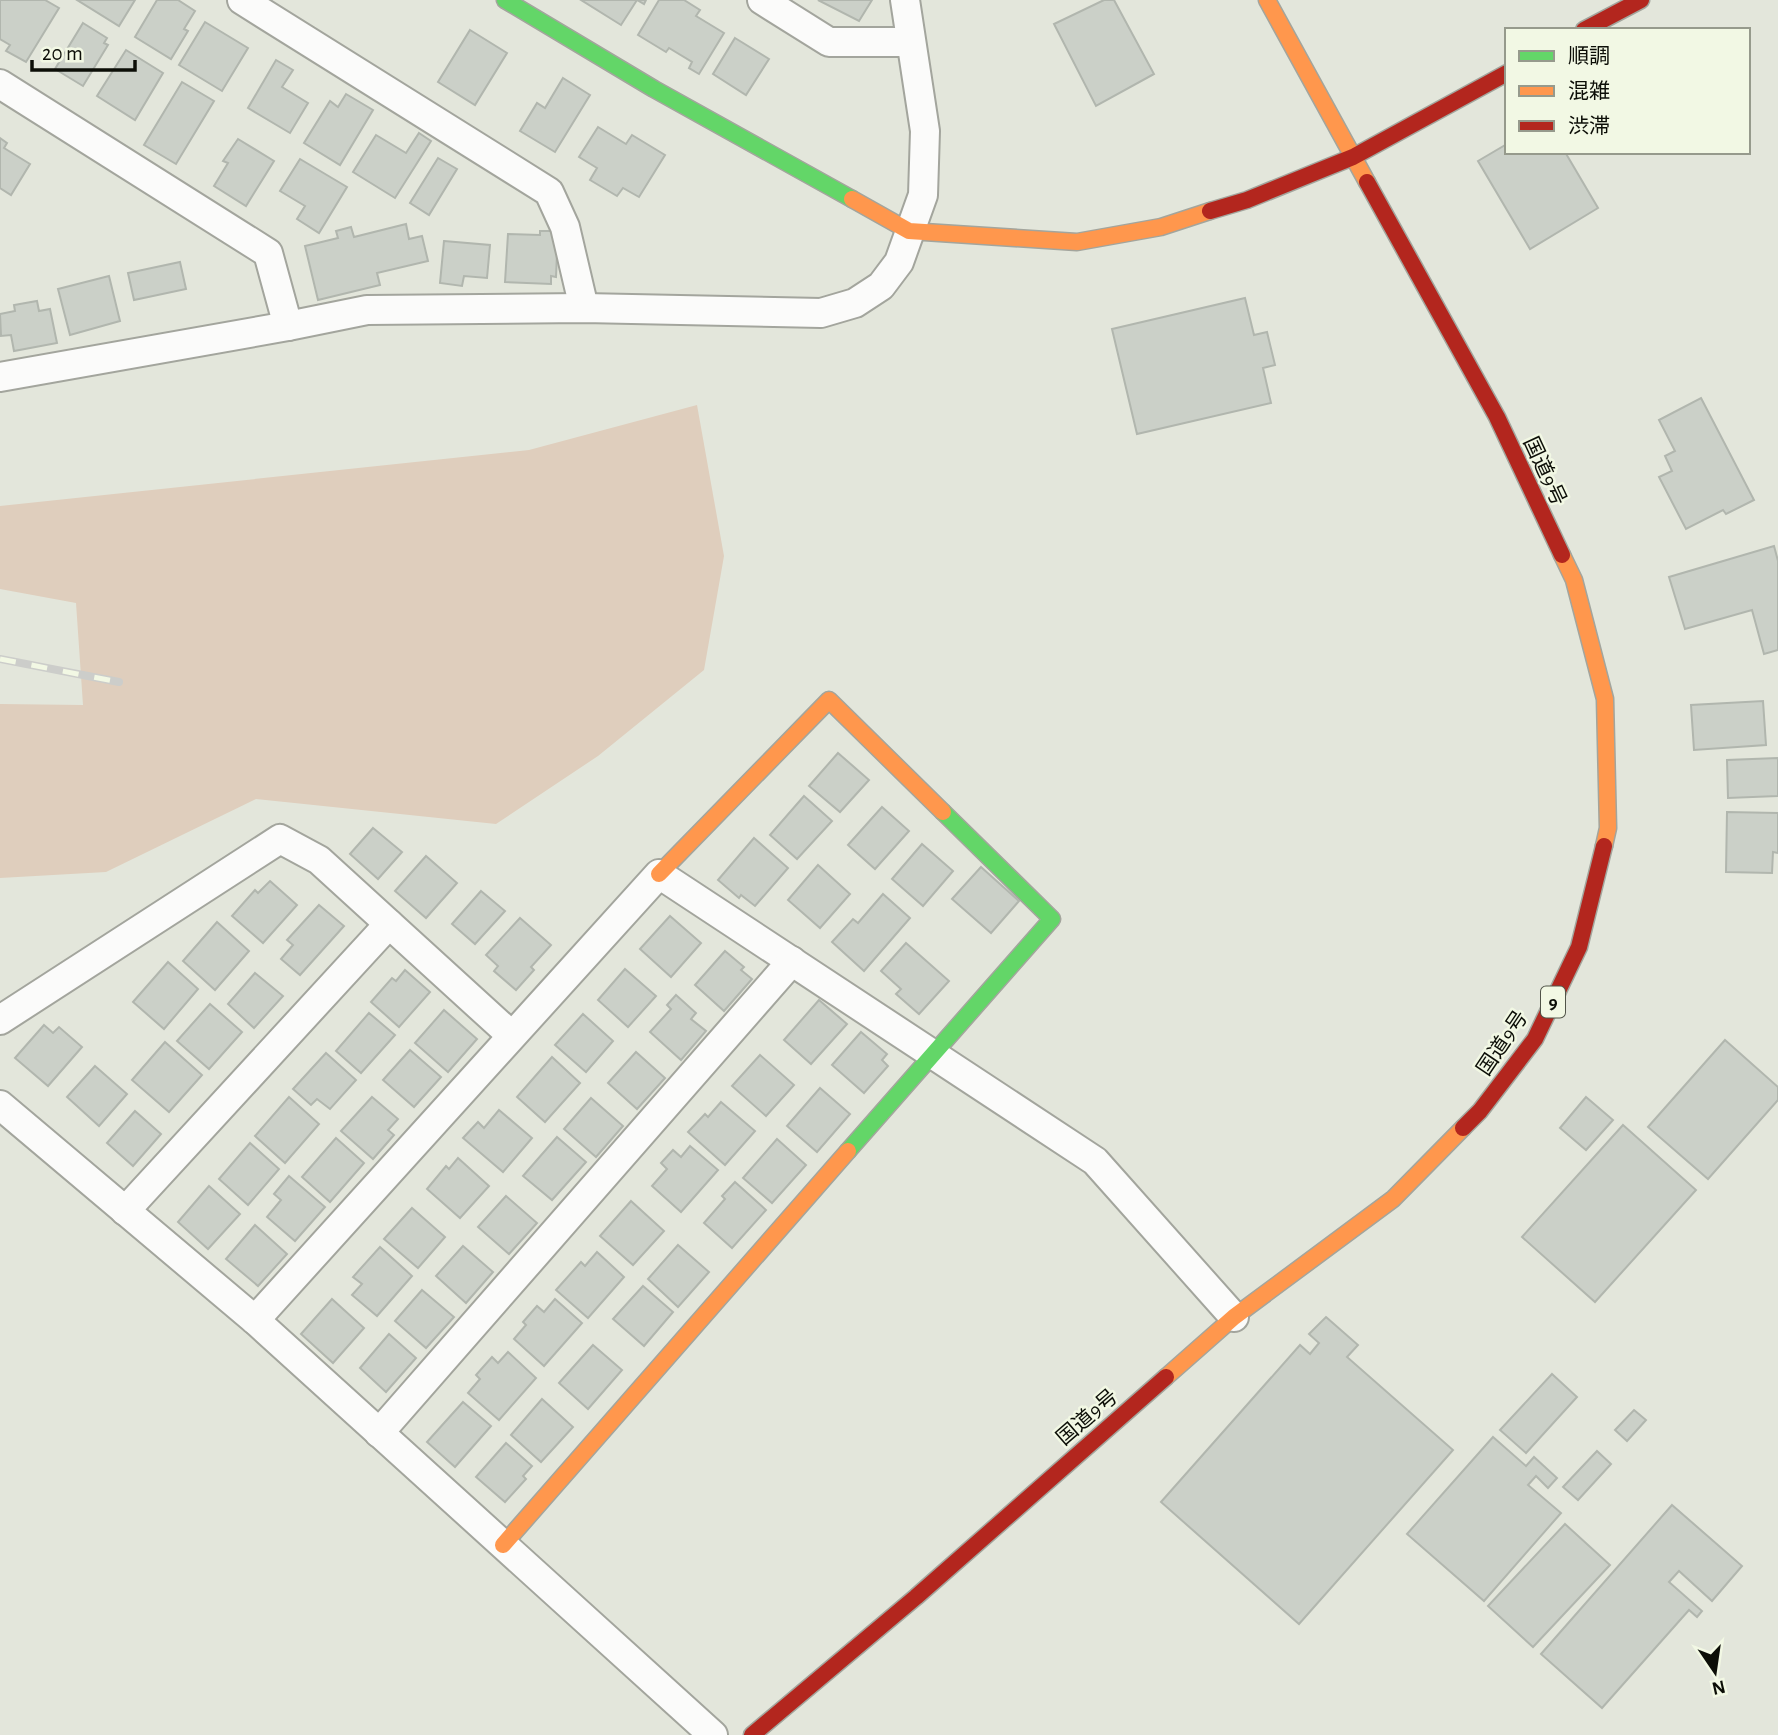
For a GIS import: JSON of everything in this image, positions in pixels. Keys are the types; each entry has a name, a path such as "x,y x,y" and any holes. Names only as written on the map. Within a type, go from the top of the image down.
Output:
{"main road":[{"path":"505,0 654,89 909,231 1077,242 1161,228 1247,200 1353,157 1505,74"},
{"name":"国道9号","path":"752,1735 926,1588 1234,1317 1393,1199 1480,1111 1535,1039 1579,947 1608,828 1605,699 1574,580 1497,417 1267,0"},
{"path":"1588,28 1641,0"},
{"path":"503,1545 1052,919 829,700 659,874"}],"street":[{"path":"242,0 549,192 565,228 584,308"},
{"path":"762,0 829,42 910,42"},
{"path":"0,377 367,310 584,308 821,313 855,303 881,286 899,262 923,195 925,131 905,0"},
{"path":"0,84 268,253 288,326"},
{"path":"0,1020 280,839 319,860 512,1035"},
{"path":"255,1320 659,874 1095,1161 1234,1317"},
{"path":"125,1211 389,924"},
{"path":"379,1433 792,961"},
{"path":"0,1105 255,1320 713,1735"}],"shaded area":[{"path":"697,405 724,556 704,670 598,756 496,824 256,799 106,872 0,878 0,704 83,705 76,603 0,589 0,506 529,450"}],"building":[{"path":"0,0 45,0 59,8 26,62 6,51 10,45 0,39"},
{"path":"77,0 135,0 119,26"},
{"path":"157,0 178,0 195,11 184,29 188,31 171,59 135,37"},
{"path":"581,0 637,0 621,25"},
{"path":"659,0 684,0 700,10 696,16 724,33 699,74 689,68 692,62 669,48 666,52 638,35"},
{"path":"818,0 872,0 859,21"},
{"path":"1104,0 1114,0 1154,74 1096,106 1054,24"},
{"path":"205,22 248,48 222,91 179,65"},
{"path":"83,23 107,38 104,43 108,45 83,86 55,69"},
{"path":"470,30 507,53 475,105 438,82"},
{"path":"735,38 769,59 746,95 713,74"},
{"path":"126,50 163,73 135,120 97,96"},
{"path":"276,60 293,70 282,87 308,103 290,133 248,108"},
{"path":"563,78 590,95 555,152 520,131 537,103 545,108"},
{"path":"182,82 214,101 176,164 144,145"},
{"path":"346,94 373,110 340,165 304,143 330,101 338,107"},
{"path":"598,127 626,144 632,135 665,155 639,197 623,188 617,196 590,180 597,168 579,157"},
{"path":"419,133 431,141 395,198 353,172 376,135 406,153"},
{"path":"0,138 7,143 4,148 30,164 11,195 0,188"},
{"path":"238,139 274,161 246,206 214,186 228,163 223,161"},
{"path":"1505,145 1505,154 1566,154 1598,208 1530,249 1478,161"},
{"path":"438,158 457,169 429,215 410,203"},
{"path":"300,159 347,187 319,233 297,219 305,206 280,191"},
{"path":"406,224 409,239 422,236 428,261 377,273 380,285 318,300 305,246 338,238 336,231 351,227 354,237"},
{"path":"540,231 558,231 556,277 551,276 551,284 505,282 508,234 540,235"},
{"path":"444,241 490,245 487,278 464,276 462,286 440,283"},
{"path":"180,262 186,289 134,300 128,273"},
{"path":"109,276 120,321 70,335 58,289"},
{"path":"1245,298 1254,335 1267,332 1275,365 1263,368 1271,403 1137,434 1112,329"},
{"path":"37,301 39,311 50,309 57,343 14,351 11,335 1,336 0,314 15,311 14,305"},
{"path":"1701,398 1754,500 1726,514 1723,510 1686,529 1659,477 1672,471 1665,456 1675,451 1659,420"},
{"path":"1774,546 1778,561 1778,650 1764,654 1752,610 1685,629 1669,577"},
{"path":"1763,701 1766,745 1694,750 1691,705"},
{"path":"838,753 869,780 840,812 809,786"},
{"path":"1778,758 1778,796 1728,798 1727,760"},
{"path":"804,796 832,821 797,859 770,835"},
{"path":"882,807 909,831 875,869 848,845"},
{"path":"1727,812 1778,813 1778,853 1773,852 1772,873 1726,872"},
{"path":"373,828 402,852 378,879 350,854"},
{"path":"754,838 788,868 755,906 741,895 739,898 718,880"},
{"path":"922,844 953,871 923,906 892,879"},
{"path":"426,856 457,883 426,918 395,891"},
{"path":"818,865 850,894 820,928 788,900"},
{"path":"981,867 1019,901 991,933 952,899"},
{"path":"270,881 297,905 263,943 232,916 255,890 258,893"},
{"path":"481,891 505,911 475,944 452,924"},
{"path":"883,894 910,918 864,971 832,942 853,919 858,923"},
{"path":"319,905 344,926 300,975 281,959 293,945 287,940"},
{"path":"670,916 701,943 671,977 640,949"},
{"path":"520,918 551,945 531,967 534,970 516,990 494,971 498,966 486,955"},
{"path":"217,922 249,951 215,990 183,961"},
{"path":"906,943 949,981 919,1014 896,994 901,989 881,971"},
{"path":"725,951 744,967 741,970 752,979 724,1011 695,985"},
{"path":"168,962 198,989 164,1029 133,1002"},
{"path":"625,969 656,996 628,1027 598,1000"},
{"path":"405,970 430,992 399,1027 371,1002 392,978 396,981"},
{"path":"255,973 283,996 254,1028 228,1004"},
{"path":"676,995 696,1013 691,1019 706,1031 681,1060 650,1032 671,1009 667,1005"},
{"path":"819,1000 847,1024 811,1064 784,1040"},
{"path":"210,1004 242,1032 209,1069 177,1041"},
{"path":"444,1010 477,1039 448,1072 415,1043"},
{"path":"369,1013 395,1035 361,1073 336,1051"},
{"path":"583,1014 613,1041 586,1072 555,1045"},
{"path":"44,1025 53,1033 59,1027 82,1047 48,1086 15,1058"},
{"path":"861,1032 887,1054 882,1060 888,1066 864,1093 832,1065"},
{"path":"1725,1040 1778,1087 1778,1100 1708,1179 1648,1127"},
{"path":"165,1042 202,1075 169,1112 132,1080"},
{"path":"410,1050 441,1077 414,1107 383,1080"},
{"path":"636,1052 665,1078 637,1109 608,1083"},
{"path":"326,1053 356,1080 330,1109 317,1099 311,1105 293,1089"},
{"path":"760,1055 794,1085 766,1116 732,1086"},
{"path":"552,1057 580,1083 545,1122 517,1097"},
{"path":"95,1066 127,1094 99,1126 67,1097"},
{"path":"820,1088 850,1114 817,1152 787,1126"},
{"path":"289,1097 319,1124 285,1163 255,1136"},
{"path":"372,1097 398,1119 388,1130 394,1135 373,1159 341,1131"},
{"path":"1586,1097 1613,1120 1586,1150 1560,1128"},
{"path":"591,1098 623,1126 596,1157 564,1129"},
{"path":"721,1102 755,1131 725,1165 688,1132 705,1114 708,1117"},
{"path":"499,1110 532,1138 503,1172 463,1138 478,1122 484,1128"},
{"path":"135,1111 161,1134 133,1166 107,1143"},
{"path":"1623,1125 1696,1190 1595,1302 1522,1237"},
{"path":"557,1137 586,1162 552,1200 523,1176"},
{"path":"336,1138 364,1163 330,1202 302,1177"},
{"path":"777,1139 806,1165 772,1203 743,1178"},
{"path":"250,1143 279,1169 248,1205 219,1179"},
{"path":"690,1146 718,1170 681,1212 652,1186 667,1169 661,1163 673,1150 681,1157"},
{"path":"458,1158 489,1186 460,1218 427,1189 446,1166 449,1169"},
{"path":"289,1176 325,1207 295,1241 267,1217 281,1200 274,1194"},
{"path":"735,1182 766,1210 732,1248 704,1223 725,1199 722,1196"},
{"path":"209,1186 240,1214 208,1249 178,1222"},
{"path":"506,1196 537,1223 509,1254 478,1227"},
{"path":"631,1201 664,1231 633,1265 600,1236"},
{"path":"412,1208 445,1237 418,1268 384,1239"},
{"path":"255,1225 287,1254 258,1286 226,1259"},
{"path":"678,1245 709,1272 678,1307 648,1279"},
{"path":"463,1246 493,1272 466,1303 436,1276"},
{"path":"380,1247 412,1276 377,1316 352,1295 362,1284 353,1277"},
{"path":"597,1252 624,1277 588,1318 556,1290 581,1262 585,1266"},
{"path":"643,1286 673,1312 644,1346 613,1319"},
{"path":"422,1290 454,1317 426,1348 395,1321"},
{"path":"332,1299 364,1328 333,1363 301,1334"},
{"path":"555,1299 582,1323 544,1366 514,1339 526,1325 523,1322 537,1306 544,1312"},
{"path":"1326,1317 1358,1345 1347,1357 1453,1450 1299,1624 1161,1502 1300,1345 1310,1354 1319,1343 1309,1334"},
{"path":"389,1334 416,1358 386,1392 360,1368"},
{"path":"593,1345 622,1370 588,1409 559,1383"},
{"path":"508,1352 536,1378 499,1420 468,1393 480,1379 476,1375 492,1357 498,1363"},
{"path":"1552,1374 1577,1397 1526,1453 1500,1430"},
{"path":"542,1399 573,1427 541,1462 511,1435"},
{"path":"463,1402 491,1426 455,1467 427,1442"},
{"path":"1634,1410 1646,1420 1627,1441 1615,1430"},
{"path":"1493,1437 1526,1466 1534,1457 1557,1478 1548,1488 1536,1476 1528,1485 1561,1513 1484,1601 1407,1534"},
{"path":"506,1443 532,1466 523,1476 526,1479 505,1502 476,1477"},
{"path":"1597,1451 1611,1464 1578,1500 1563,1487"},
{"path":"1672,1505 1742,1566 1712,1601 1679,1571 1669,1582 1702,1611 1697,1617 1689,1610 1602,1708 1541,1654"},
{"path":"1565,1524 1610,1565 1533,1647 1488,1606"}],"railway":[{"path":"0,659 119,682"}],"traffic: fast":[{"path":"505,0 654,89 852,199"},
{"path":"848,1151 1052,919 943,812"}],"traffic: slow":[{"path":"1267,0 1367,182"},
{"path":"852,199 909,231 1077,242 1161,227 1210,211"},
{"path":"1562,555 1574,580 1605,699 1608,828 1604,846"},
{"path":"659,874 829,700 943,812"},
{"path":"1166,1377 1234,1317 1393,1199 1463,1128"},
{"path":"503,1545 848,1151"}],"traffic: jam":[{"path":"1588,28 1641,0"},
{"path":"1210,211 1247,200 1353,157 1505,74"},
{"path":"1367,182 1497,417 1562,555"},
{"path":"1463,1128 1480,1111 1535,1039 1579,947 1604,846"},
{"path":"752,1735 916,1597 1166,1377"}]}
